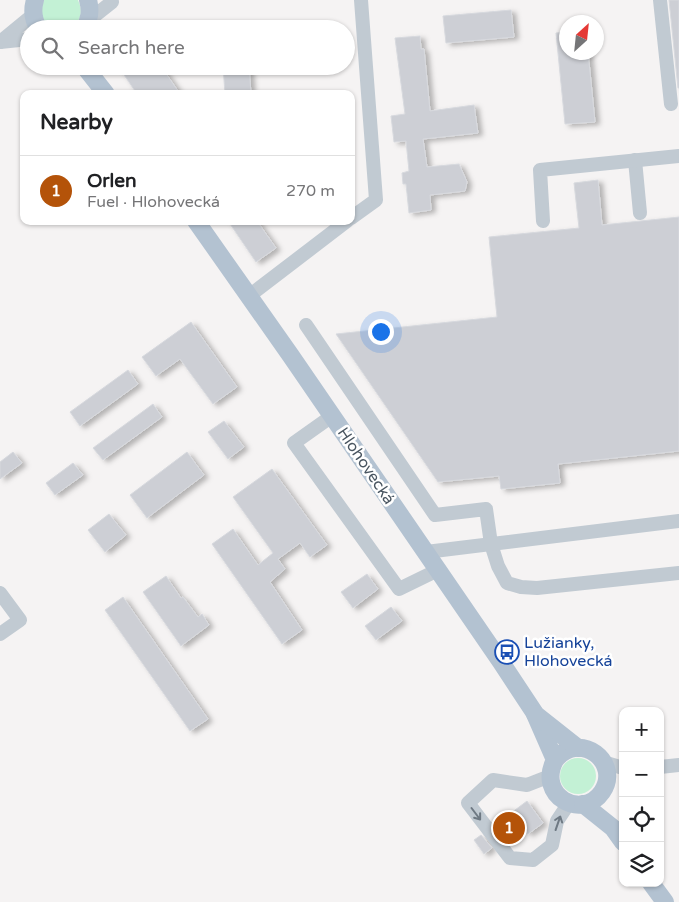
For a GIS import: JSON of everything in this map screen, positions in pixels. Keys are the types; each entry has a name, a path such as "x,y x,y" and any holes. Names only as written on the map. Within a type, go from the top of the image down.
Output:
{"main road":[{"path":"88,0 90,12 88,20"},
{"name":"Hlohovecká","path":"199,225 426,552 534,712 552,768 553,790 562,800 576,804 618,835"},
{"name":"Hlohovecká","path":"534,712 578,748 592,751 603,762 607,773 604,788 618,835"},
{"path":"552,768 560,754 566,750 578,748"},
{"path":"576,804 592,801 604,788"},
{"path":"654,887 664,902"}],"street":[{"path":"355,215 376,200 361,0"},
{"path":"660,0 671,104"},
{"path":"92,20 113,1"},
{"path":"0,42 20,27"},
{"path":"0,42 20,40"},
{"path":"543,221 540,170 679,156"},
{"path":"635,160 640,213"},
{"path":"249,296 342,225"},
{"path":"306,326 435,514 486,509 491,544 498,566 507,583 521,587 536,588 679,573"},
{"path":"332,416 294,442 399,589 438,570"},
{"path":"426,552 679,521"},
{"path":"0,593 20,620 0,634"},
{"path":"603,762 619,767"},
{"path":"664,767 679,766"},
{"path":"552,768 527,785 493,780 468,803 510,858 533,860 552,846 557,821 576,804"},
{"path":"604,788 619,778"}],"green space":[{"path":"44,0 78,0 81,12 78,20 44,20 42,13"},
{"path":"578,758 591,763 596,776 591,789 578,794 565,789 560,776 565,763"}],"building":[{"path":"669,0 679,0 679,88 678,88"},
{"path":"511,10 514,37 446,43 443,16"},
{"path":"556,33 559,33 559,60 589,60 595,122 565,124"},
{"path":"420,36 421,49 424,49 430,111 474,105 478,133 423,139 427,167 459,164 467,182 465,191 430,195 431,210 409,213 406,184 403,184 402,173 409,171 406,141 394,142 391,116 405,114 395,38"},
{"path":"124,75 167,75 177,90 134,90"},
{"path":"224,75 250,75 251,90 225,90"},
{"path":"598,180 602,225 679,217 679,451 558,464 560,483 501,489 499,476 438,482 336,334 497,317 489,237 579,228 574,183"},
{"path":"231,225 260,225 276,248 256,262"},
{"path":"191,322 237,387 213,404 180,359 156,376 142,357"},
{"path":"128,370 138,384 80,426 70,412"},
{"path":"153,404 162,417 103,460 93,448"},
{"path":"224,421 244,447 228,459 208,432"},
{"path":"13,452 22,463 0,479 0,462"},
{"path":"187,452 204,475 147,518 130,495"},
{"path":"73,463 83,475 55,495 46,483"},
{"path":"272,469 327,545 310,557 300,543 278,559 285,569 270,582 302,630 282,644 212,544 233,529 258,565 273,553 233,497"},
{"path":"109,514 126,535 105,552 88,530"},
{"path":"367,574 378,589 353,608 341,592"},
{"path":"166,576 181,598 183,597 198,617 202,614 209,625 181,646 143,592"},
{"path":"123,597 208,719 190,731 105,610"},
{"path":"391,607 402,621 376,640 365,626"},
{"path":"527,801 543,823 528,834 522,826 506,838 495,825"},
{"path":"481,835 492,848 484,854 474,840"}],"place":[{"name":"Lužianky, Hlohovecká","path":"507,652"},
{"name":"Orlen","path":"509,828"}]}
